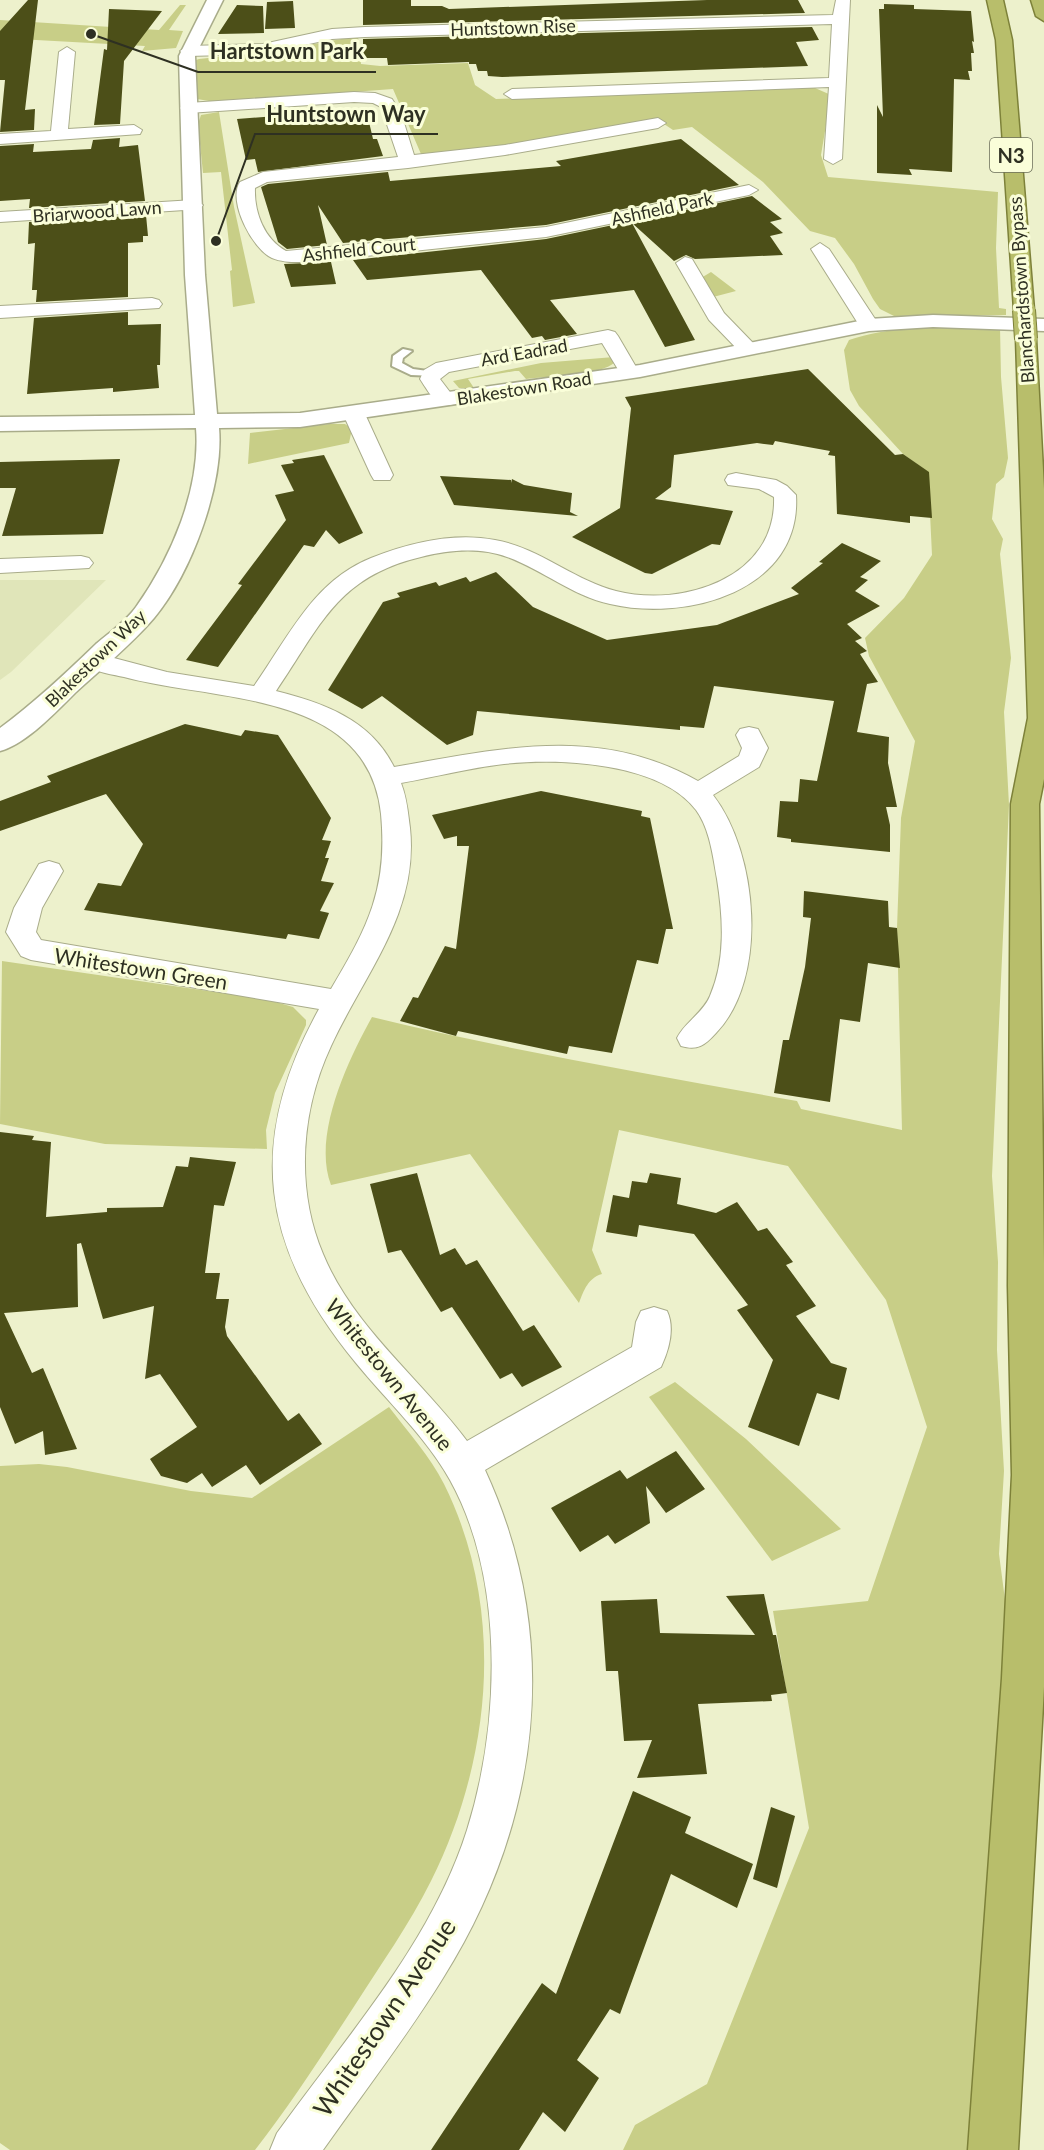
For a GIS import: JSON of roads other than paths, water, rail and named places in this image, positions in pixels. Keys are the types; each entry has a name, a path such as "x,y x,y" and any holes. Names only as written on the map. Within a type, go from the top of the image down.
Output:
{"highway":[{"name":"Blanchardstown Bypass","path":"995,0 1004,40 1024,310 1035,332 1044,761"},
{"path":"1039,0 1044,16"},
{"name":"N3","path":"993,2150 1023,1678 1032,1475 1026,1286 1024,804 1042,718"}],"street":[{"path":"188,51 215,0"},
{"path":"833,159 840,19 843,0"},
{"name":"Huntstown Rise","path":"188,51 263,49 332,34 365,32 840,19"},
{"name":"Blakestown Way","path":"0,742 42,710 145,613 180,555 201,492 208,447 195,275 188,51"},
{"path":"59,135 67,52"},
{"path":"512,94 552,95 837,82"},
{"path":"188,108 347,96 377,97 388,105 408,163"},
{"name":"Ashfield Court","path":"576,227 517,235 290,256 281,255 265,247 253,223 245,191 246,186 254,179 286,173 408,163 535,145 658,123"},
{"path":"0,139 135,130"},
{"name":"Ashfield Park","path":"576,227 749,190"},
{"name":"Briarwood Lawn","path":"0,217 194,205"},
{"path":"820,249 869,325"},
{"path":"694,268 716,316 748,349"},
{"path":"0,312 152,304"},
{"name":"Blakestown Road","path":"0,424 300,420 354,414 629,372 869,325 912,321 1035,332"},
{"name":"Ard Eadrad","path":"431,374 443,367 608,336 629,372"},
{"path":"431,374 430,379 446,400"},
{"path":"354,414 382,475"},
{"path":"260,696 304,631 343,582 374,567 419,551 456,544 496,546 525,556 592,593 650,603 720,588 747,577 767,559 780,536 787,508 785,495 777,488 765,483 736,480"},
{"path":"0,566 81,563"},
{"name":"Whitestown Avenue","path":"95,662 167,680 300,705 343,724 368,744 387,777 397,820 398,856 395,886 379,933 365,961 338,1001 308,1064 291,1121 289,1191 297,1230 306,1258 328,1301 462,1464 493,1541 510,1617 513,1689 510,1736 498,1796 474,1871 429,1959 294,2150"},
{"path":"696,794 750,760 755,748 749,735"},
{"path":"387,777 508,755 556,754 637,767 665,776 696,794 705,803 719,828 731,880 738,930 727,990 721,1005 692,1038"},
{"name":"Whitestown Green","path":"49,871 22,921 21,932 31,949 338,1001"},
{"name":"Whitestown Avenue","path":"462,1464 648,1356 654,1322"}],"lane":[{"path":"407,351 398,356 396,364 411,372 431,374"}],"place":[{"name":"Hartstown Park","path":"91,34"},
{"name":"Huntstown Way","path":"216,241"}]}
